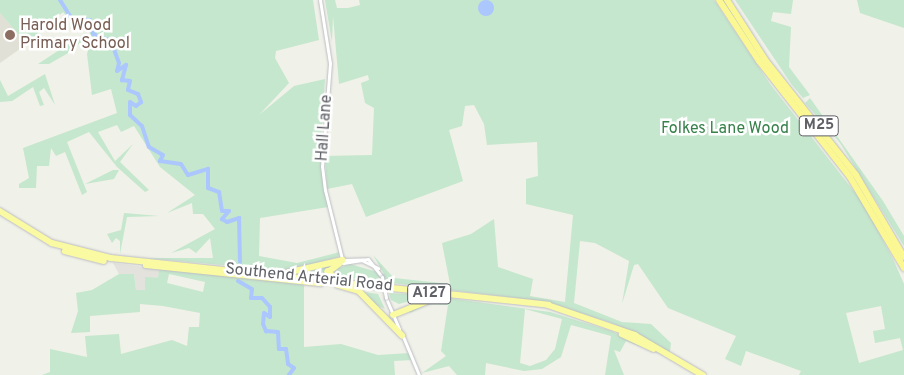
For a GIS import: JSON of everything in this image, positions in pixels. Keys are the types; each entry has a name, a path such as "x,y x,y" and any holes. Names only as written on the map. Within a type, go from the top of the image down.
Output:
{"highway":[{"name":"M25","path":"719,0 752,52 866,201 904,268"},
{"name":"M25","path":"727,0 759,52 853,171 904,257"},
{"name":"M25","path":"866,201 904,275"},
{"name":"Southend Arterial Road","path":"0,210 52,243 92,254 496,297 562,309 635,335 703,375"},
{"name":"Southend Arterial Road","path":"0,215 51,246 90,258 443,295 568,314 638,341 697,375"},
{"path":"274,274 344,259"},
{"path":"344,259 330,268 329,275 361,283"},
{"name":"A127","path":"338,285 359,291 380,317 402,335"},
{"name":"A127","path":"380,317 443,295"}],"street":[{"name":"Hall Lane","path":"320,0 330,63 323,180 344,259"},
{"path":"344,259 366,258 378,268 382,277 386,298 419,375"},
{"path":"344,259 361,260 378,268"}],"shaded area":[{"name":"Harold Wood Primary School","path":"0,13 27,44 0,63"},
{"path":"113,263 159,269 158,278 146,290 136,290 134,274 119,274"}],"green space":[{"path":"0,0 313,0 319,40 276,51 275,58 289,83 259,115 294,86 325,79 320,155 328,207 260,218 259,256 297,263 340,252 338,257 284,271 147,258 213,258 210,238 196,253 189,248 171,253 215,229 203,214 193,214 192,203 167,213 195,195 160,167 134,126 121,132 117,125 98,132 115,161 133,144 120,162 149,190 145,192 117,167 89,132 67,142 87,192 82,195 65,152 56,156 51,148 49,166 37,166 36,188 19,188 19,184 29,178 23,148 117,113 111,89 92,95 87,54 92,37 86,27 72,22 63,12 27,44 0,13"},
{"name":"Folkes Lane Wood","path":"325,0 335,0 337,8 348,8 360,5 359,0 714,0 770,84 863,203 893,259 904,284 904,375 799,375 801,371 746,351 741,366 725,359 736,336 668,308 638,264 634,265 622,304 629,261 595,243 580,241 574,303 622,322 651,324 671,343 670,352 612,323 540,301 342,277 336,269 350,264 384,274 373,255 394,278 450,284 442,243 471,234 494,219 498,267 533,279 530,296 565,302 573,215 526,204 526,179 538,176 537,142 487,145 484,124 474,105 465,106 462,126 449,130 463,181 366,217 352,184 327,189 325,156 372,155 374,108 365,103 361,83 369,80 368,75 339,84 333,16 332,42","holes":["881,306 885,329 873,331 875,343 900,338 903,350 859,363 846,313"]},
{"path":"735,0 793,0 791,14 773,12 771,21 791,27 789,67 810,95 803,98 792,85"},
{"path":"857,0 904,0 904,28 860,13"},
{"path":"85,33 88,36 70,52 49,64 38,64"},
{"path":"45,74 55,105 44,88 39,92 44,105 40,106 33,87 12,101 0,102 0,80 8,96"},
{"path":"810,98 883,201 904,236 904,246 840,143 805,103"},
{"path":"113,170 119,170 114,179 85,184"},
{"path":"124,213 159,216 127,217 120,254 120,241 116,238 112,243 107,234 121,230"},
{"path":"329,265 326,271 332,279 287,274"},
{"path":"159,269 304,284 304,347 341,344 378,355 409,353 412,360 394,361 395,375 42,375 50,372 50,349 87,357 85,336 119,334 121,354 172,340 187,346 189,327 199,327 200,313 163,306 140,304 140,312 90,316 90,332 71,333 78,311 76,293 92,290 119,274 134,274 136,290 145,290 145,277 158,278","holes":["169,274 205,282 203,292 167,283"]},
{"path":"365,292 378,294 385,309 374,304"},
{"path":"389,293 422,295 425,297 399,304 391,300"},
{"path":"441,297 550,312 611,331 664,356 626,341 620,352 614,350 624,375 605,375 611,336 571,325 561,357 542,369 524,371 486,363 485,375 457,375 449,366 422,373 446,356 441,351 448,305 428,304 410,313 408,309","holes":["525,309 562,319 555,349 546,360 530,366 520,363"]}],"water":[{"path":"486,0 492,2 494,8 492,14 486,16 480,14 478,8 480,2"}],"waterway":[{"path":"60,0 72,19 90,20 93,34 111,41 119,63 117,71 126,65 122,80 130,81 128,90 138,94 141,102 136,106 130,102 130,115 142,126 149,147 163,155 160,161 181,164 188,175 208,169 208,188 219,192 222,211 229,211 222,219 227,222 239,218 240,262"},
{"path":"238,281 252,289 251,298 262,298 270,307 270,317 264,313 263,324 266,331 278,332 279,349 286,349 288,364 294,368 289,375"}],"place":[{"name":"Harold Wood Primary School","path":"10,35"}]}
